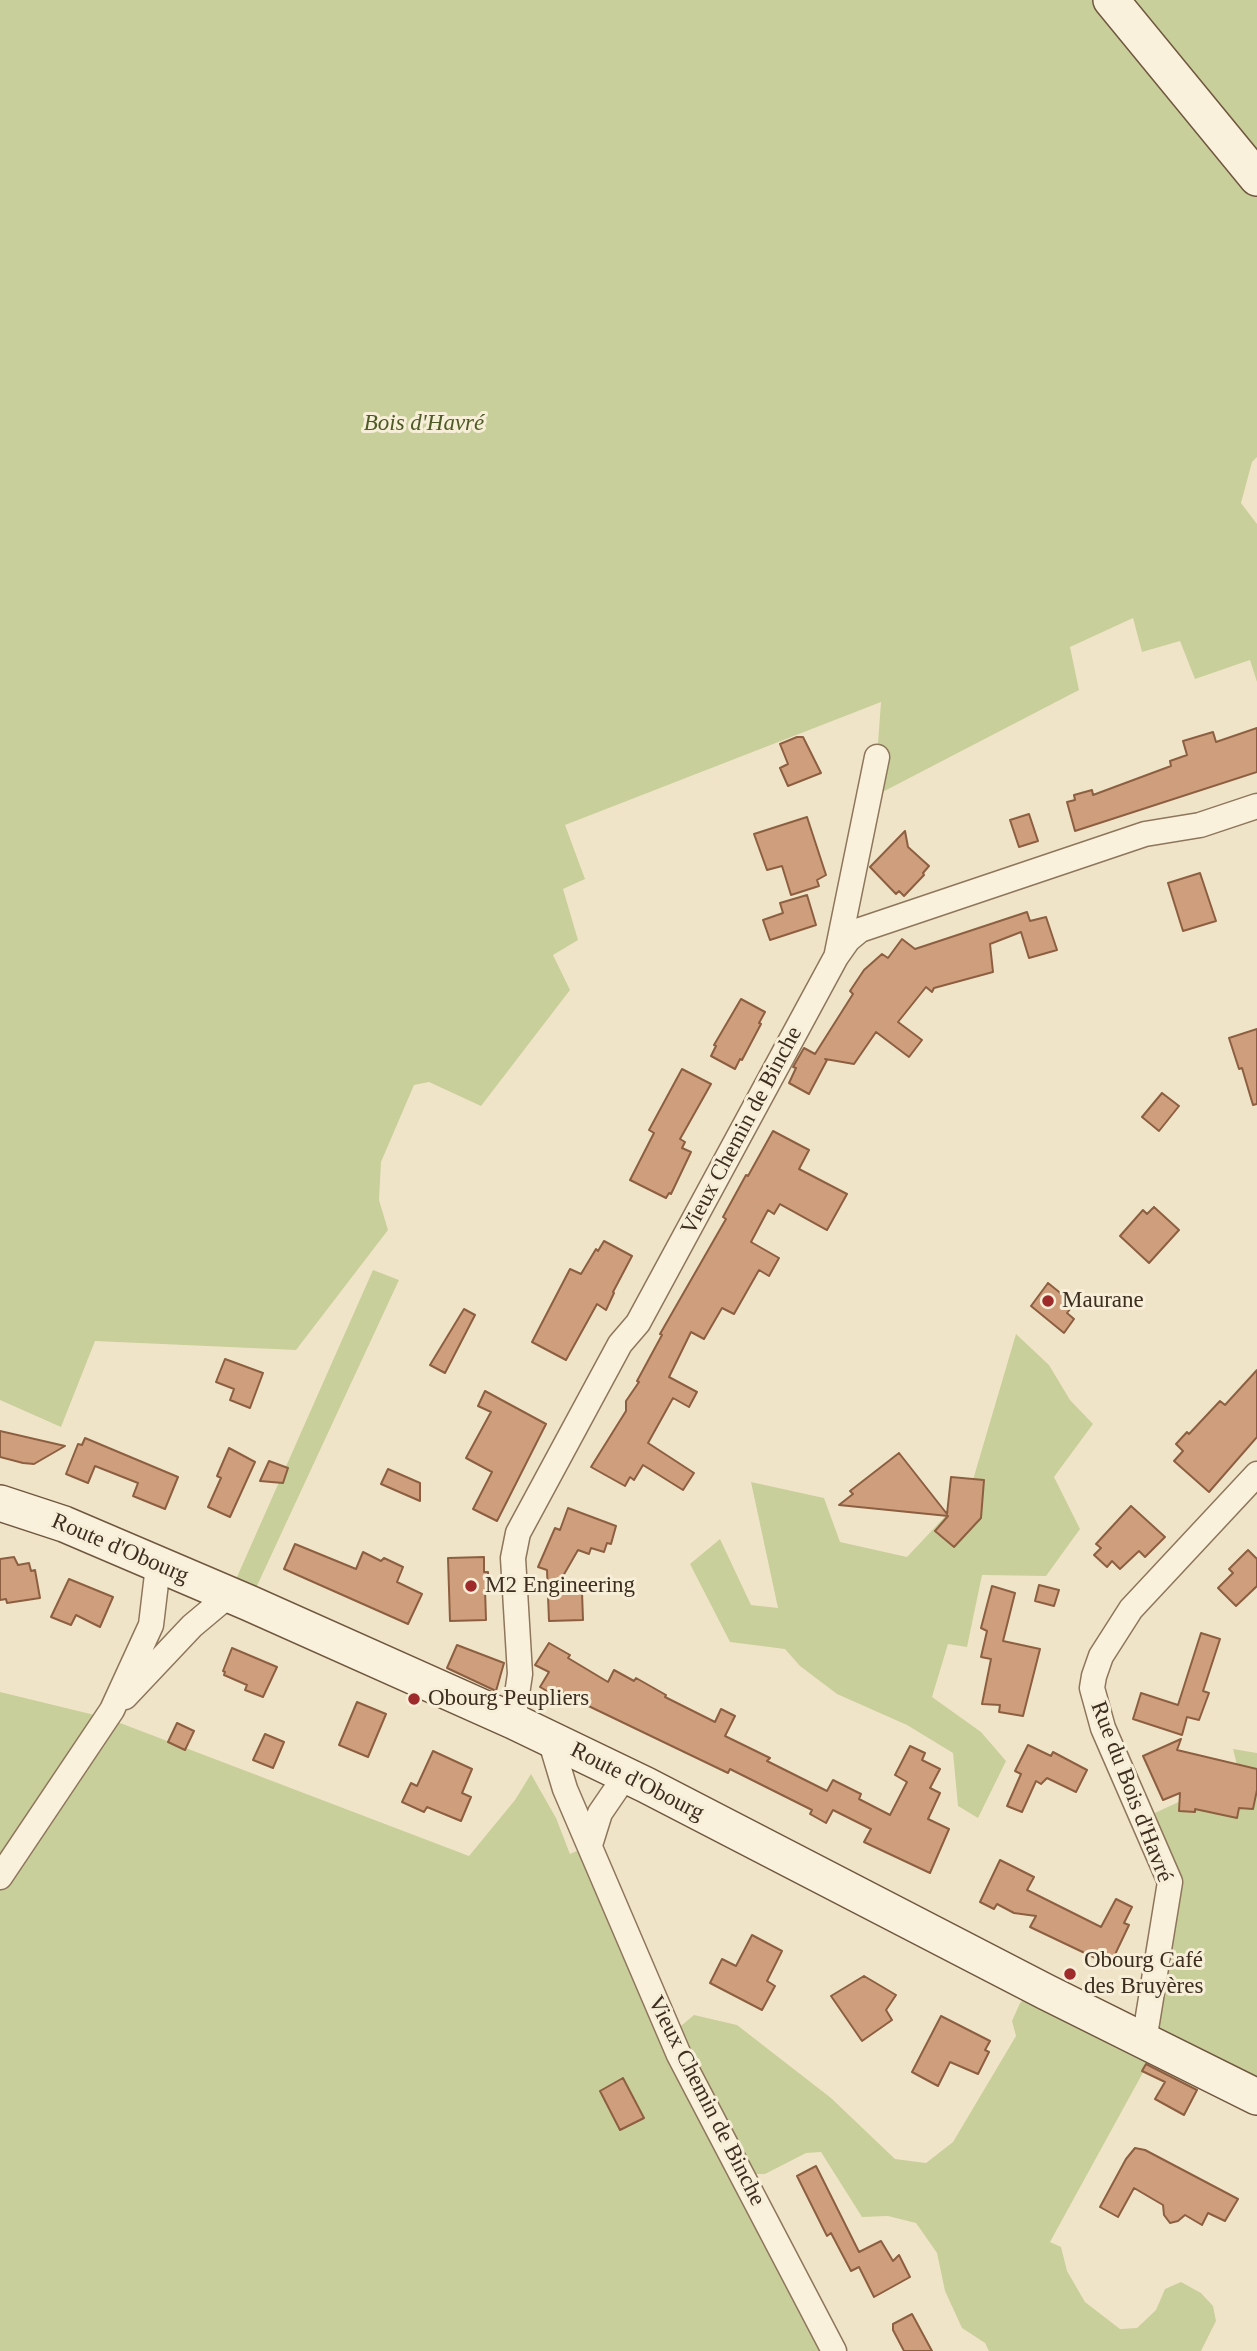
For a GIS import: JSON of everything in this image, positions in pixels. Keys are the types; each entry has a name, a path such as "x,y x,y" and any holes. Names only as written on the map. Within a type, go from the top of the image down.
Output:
{"main road":[{"path":"1111,0 1255,176"},
{"name":"Route d'Obourg","path":"0,1503 64,1524 513,1721 626,1775 1257,2097"}],"street":[{"path":"836,957 877,757"},
{"name":"Vieux Chemin de Binche","path":"513,1721 520,1674 513,1558 518,1533 620,1344 638,1323 836,957 848,940 860,930 1145,834 1200,825 1257,806"},
{"name":"Rue du Bois d'Havré","path":"1144,2041 1170,1882 1103,1728 1092,1688 1094,1676 1101,1656 1131,1609 1257,1474"},
{"path":"0,1877 112,1710 151,1625 159,1566"},
{"path":"112,1710 192,1626 229,1595"},
{"name":"Vieux Chemin de Binche","path":"550,1739 565,1789 653,1999 679,2055 834,2351"},
{"path":"590,1845 600,1814 626,1775"}],"green space":[{"name":"Bois d'Havré","path":"0,0 1257,0 1257,457 1252,462 1241,503 1257,524 1257,682 1250,660 1195,679 1180,641 1142,652 1133,618 1070,647 1079,690 869,799 877,757 881,702 565,825 585,879 563,889 578,940 553,955 570,990 481,1106 429,1082 414,1085 381,1162 379,1200 388,1230 296,1350 95,1341 61,1427 0,1400"},
{"path":"373,1270 399,1280 249,1603 229,1595"},
{"path":"1016,1334 1049,1365 1070,1400 1093,1424 1054,1477 1080,1529 1046,1576 982,1575 967,1647 948,1644 932,1697 981,1732 1006,1761 978,1818 958,1806 953,1753 907,1725 837,1694 800,1666 785,1649 730,1642 690,1564 720,1539 751,1605 778,1608 751,1482 824,1498 840,1542 907,1557 970,1490"},
{"path":"0,1692 107,1718 469,1856 515,1800 531,1774 556,1818 570,1854 590,1845 676,2030 694,2015 737,2025 831,2098 895,2159 926,2163 953,2142 1016,2036 1012,2021 1020,2003 1032,1991 1144,2040 1170,1883 1142,1819 1200,1792 1246,1801 1233,1749 1257,1753 1257,2097 1157,2047 1050,2242 1061,2247 1067,2271 1085,2302 1120,2329 1137,2328 1156,2310 1165,2289 1181,2282 1201,2293 1213,2306 1216,2321 1201,2351 989,2351 985,2343 962,2328 945,2291 937,2253 916,2223 888,2216 862,2217 821,2152 806,2153 765,2174 742,2174 834,2351 0,2351"}],"building":[{"path":"1257,728 1257,772 1075,831 1067,802 1075,800 1074,795 1092,790 1093,795 1171,766 1170,761 1187,755 1183,741 1213,732 1216,742"},
{"path":"803,737 821,773 788,786 780,768 788,764 780,744"},
{"path":"1029,814 1038,841 1019,847 1010,820"},
{"path":"807,817 826,875 817,880 819,886 791,895 782,866 767,870 754,834"},
{"path":"905,831 908,847 929,866 904,896 899,891 896,894 870,867"},
{"path":"1200,873 1216,921 1183,931 1168,883"},
{"path":"807,895 816,925 770,940 763,920 783,913 780,903"},
{"path":"1027,912 1030,921 1046,917 1057,950 1029,958 1021,932 990,944 993,972 934,988 932,992 926,987 898,1022 922,1040 909,1057 876,1032 854,1064 825,1059 827,1060 809,1094 789,1083 796,1068 793,1067 804,1048 815,1054 853,994 850,991 864,970 882,954 888,958 902,939 915,949"},
{"path":"741,999 765,1012 735,1069 711,1056 716,1046 714,1045"},
{"path":"1257,1029 1257,1104 1253,1105 1242,1068 1239,1069 1229,1038"},
{"path":"682,1069 711,1084 680,1139 685,1142 682,1148 691,1152 671,1194 666,1198 630,1180 654,1133 649,1130"},
{"path":"1162,1093 1179,1106 1159,1131 1142,1117"},
{"path":"773,1131 809,1150 799,1169 847,1194 827,1230 780,1204 774,1214 768,1210 751,1242 779,1258 769,1276 759,1270 734,1314 722,1308 704,1339 691,1332 669,1377 697,1392 689,1407 673,1398 648,1443 694,1473 683,1490 643,1465 634,1480 630,1477 625,1486 591,1467 626,1411 626,1401 639,1382 637,1381 662,1335 660,1334 726,1219 723,1217 746,1175 748,1176"},
{"path":"1154,1207 1179,1230 1149,1263 1120,1236 1143,1210 1147,1214"},
{"path":"604,1241 632,1256 606,1310 597,1304 566,1360 532,1342 570,1269 581,1274"},
{"path":"1048,1283 1074,1304 1067,1313 1074,1319 1064,1333 1031,1306"},
{"path":"464,1309 475,1315 445,1373 430,1365"},
{"path":"225,1359 263,1373 250,1408 230,1400 234,1389 216,1382"},
{"path":"1257,1370 1257,1437 1209,1492 1174,1461 1183,1451 1176,1444 1220,1401 1225,1405"},
{"path":"485,1391 546,1424 497,1521 473,1509 492,1472 466,1458 491,1412 478,1406"},
{"path":"0,1431 65,1446 34,1464 23,1463 0,1457"},
{"path":"85,1438 178,1477 165,1509 133,1496 138,1483 95,1466 88,1483 66,1474 78,1444 82,1445"},
{"path":"229,1448 255,1462 230,1517 208,1507 221,1478 217,1476"},
{"path":"899,1453 947,1514 951,1477 984,1480 981,1518 954,1547 935,1531 948,1516 839,1505 853,1494 850,1491"},
{"path":"269,1461 288,1468 283,1483 260,1481"},
{"path":"388,1469 420,1483 420,1501 381,1484"},
{"path":"1131,1506 1165,1537 1145,1557 1139,1551 1120,1569 1112,1561 1107,1567 1094,1555 1101,1548 1096,1544"},
{"path":"568,1508 616,1526 611,1544 607,1543 604,1552 591,1548 589,1554 578,1550 555,1590 573,1589 573,1592 582,1592 583,1620 549,1621 547,1570 538,1567 555,1528 560,1530"},
{"path":"295,1544 356,1569 363,1552 381,1561 384,1558 403,1567 397,1582 422,1594 408,1624 284,1569"},
{"path":"1248,1550 1257,1559 1257,1586 1236,1606 1218,1588 1233,1573 1229,1569"},
{"path":"14,1557 18,1565 29,1563 31,1571 35,1570 40,1598 7,1603 6,1599 0,1600 0,1559"},
{"path":"484,1557 484,1572 488,1572 489,1589 485,1589 486,1620 450,1621 448,1558"},
{"path":"69,1579 113,1597 100,1627 76,1615 71,1625 51,1617"},
{"path":"1039,1585 1059,1590 1054,1606 1035,1601"},
{"path":"992,1586 1015,1593 1003,1641 1040,1649 1023,1716 999,1712 1000,1705 982,1704 991,1659 981,1657 987,1631 981,1628"},
{"path":"1201,1633 1220,1639 1203,1691 1209,1693 1199,1720 1187,1717 1182,1735 1133,1719 1141,1693 1178,1705"},
{"path":"549,1643 608,1682 614,1670 634,1681 636,1678 666,1695 665,1697 715,1722 721,1709 735,1716 725,1736 827,1791 833,1780 861,1794 859,1799 890,1815 907,1782 895,1775 910,1746 925,1753 922,1760 940,1769 930,1788 940,1793 928,1819 949,1829 930,1873 864,1842 871,1829 833,1810 826,1823 810,1814 812,1810 730,1769 728,1773 557,1689 554,1695 540,1687 549,1672 535,1665"},
{"path":"457,1645 504,1663 496,1691 447,1668"},
{"path":"232,1648 277,1667 263,1697 245,1690 247,1685 224,1675"},
{"path":"357,1702 386,1714 368,1757 339,1745"},
{"path":"177,1723 194,1731 185,1750 168,1742"},
{"path":"265,1734 284,1742 273,1768 253,1760"},
{"path":"1181,1739 1177,1750 1257,1769 1253,1809 1239,1808 1237,1818 1195,1809 1195,1812 1179,1811 1180,1793 1163,1800 1143,1756"},
{"path":"1028,1745 1051,1756 1053,1752 1087,1770 1076,1792 1047,1778 1041,1784 1036,1781 1022,1812 1007,1806 1021,1774 1015,1771"},
{"path":"433,1751 472,1769 462,1793 471,1797 461,1821 427,1807 424,1812 402,1802 411,1783 417,1786"},
{"path":"1000,1860 1034,1877 1027,1890 1101,1927 1116,1899 1132,1907 1124,1923 1129,1925 1110,1965 1030,1927 1036,1916 1014,1913 997,1904 994,1909 980,1902"},
{"path":"752,1935 782,1951 767,1981 775,1986 762,2010 710,1983 722,1959 736,1966"},
{"path":"864,1976 896,1995 886,2010 892,2020 862,2041 831,1996"},
{"path":"941,2016 990,2041 985,2050 989,2052 978,2074 950,2062 938,2086 912,2072"},
{"path":"1146,2064 1197,2090 1184,2115 1155,2099 1165,2082 1142,2071"},
{"path":"623,2078 644,2118 620,2130 600,2091"},
{"path":"1135,2148 1145,2150 1238,2199 1225,2221 1208,2213 1202,2225 1185,2215 1170,2223 1164,2215 1163,2205 1134,2188 1118,2217 1100,2207 1126,2159"},
{"path":"816,2166 859,2252 881,2241 893,2261 899,2255 910,2277 874,2297 859,2267 851,2271 831,2233 827,2236 797,2176"},
{"path":"912,2314 932,2351 904,2351 893,2330 893,2324"}],"place":[{"name":"Maurane","path":"1048,1301"},
{"name":"M2 Engineering","path":"471,1586"},
{"name":"Obourg Peupliers","path":"414,1699"},
{"name":"Obourg Café des Bruyères","path":"1070,1974"}]}
